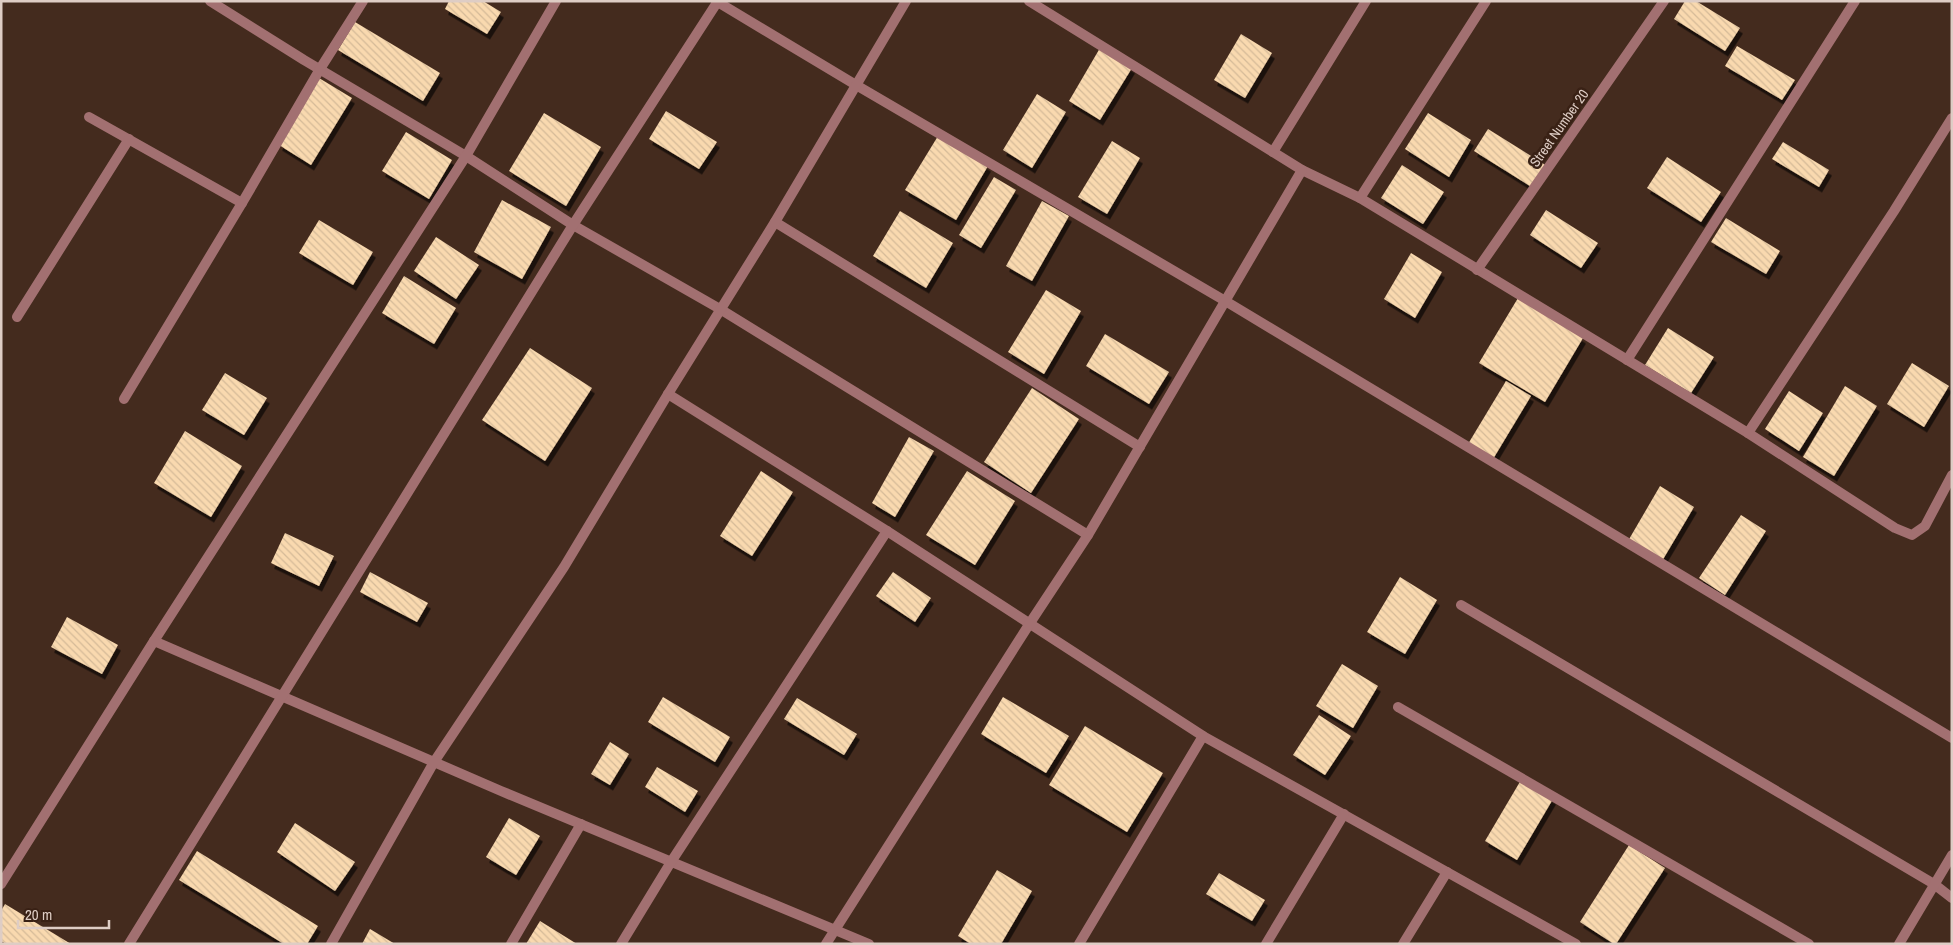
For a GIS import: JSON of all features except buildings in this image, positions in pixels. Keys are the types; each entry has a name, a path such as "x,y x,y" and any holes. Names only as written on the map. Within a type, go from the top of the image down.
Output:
{"street":[{"path":"210,1 304,60 466,156 573,226 720,309 1088,535"},
{"path":"124,399 320,69 363,1"},
{"path":"1,884 154,641 466,156 556,1"},
{"path":"129,944 573,226 717,1 856,85 1226,302 1952,738"},
{"path":"331,944 434,762 564,567 668,394 775,222 906,1"},
{"path":"1029,1 1302,170 1360,198 1748,433 1895,528 1912,536 1925,526 1952,475"},
{"path":"1273,152 1366,1"},
{"path":"1360,198 1486,1"},
{"name":"Street Number 20","path":"1477,270 1664,1"},
{"path":"1627,360 1855,1"},
{"path":"90,117 242,203"},
{"path":"1748,433 1952,118"},
{"path":"17,317 129,139"},
{"path":"826,944 1088,535 1302,170"},
{"path":"775,222 1140,447"},
{"path":"668,394 887,531 1203,736 1572,943"},
{"path":"621,944 671,862 887,531"},
{"path":"1461,606 1934,884 1952,898"},
{"path":"154,641 434,762 869,944"},
{"path":"1398,707 1809,944"},
{"path":"1079,944 1203,736"},
{"path":"1266,944 1344,814"},
{"path":"511,944 581,824"},
{"path":"1899,944 1952,855"},
{"path":"1403,944 1447,872"}]}
